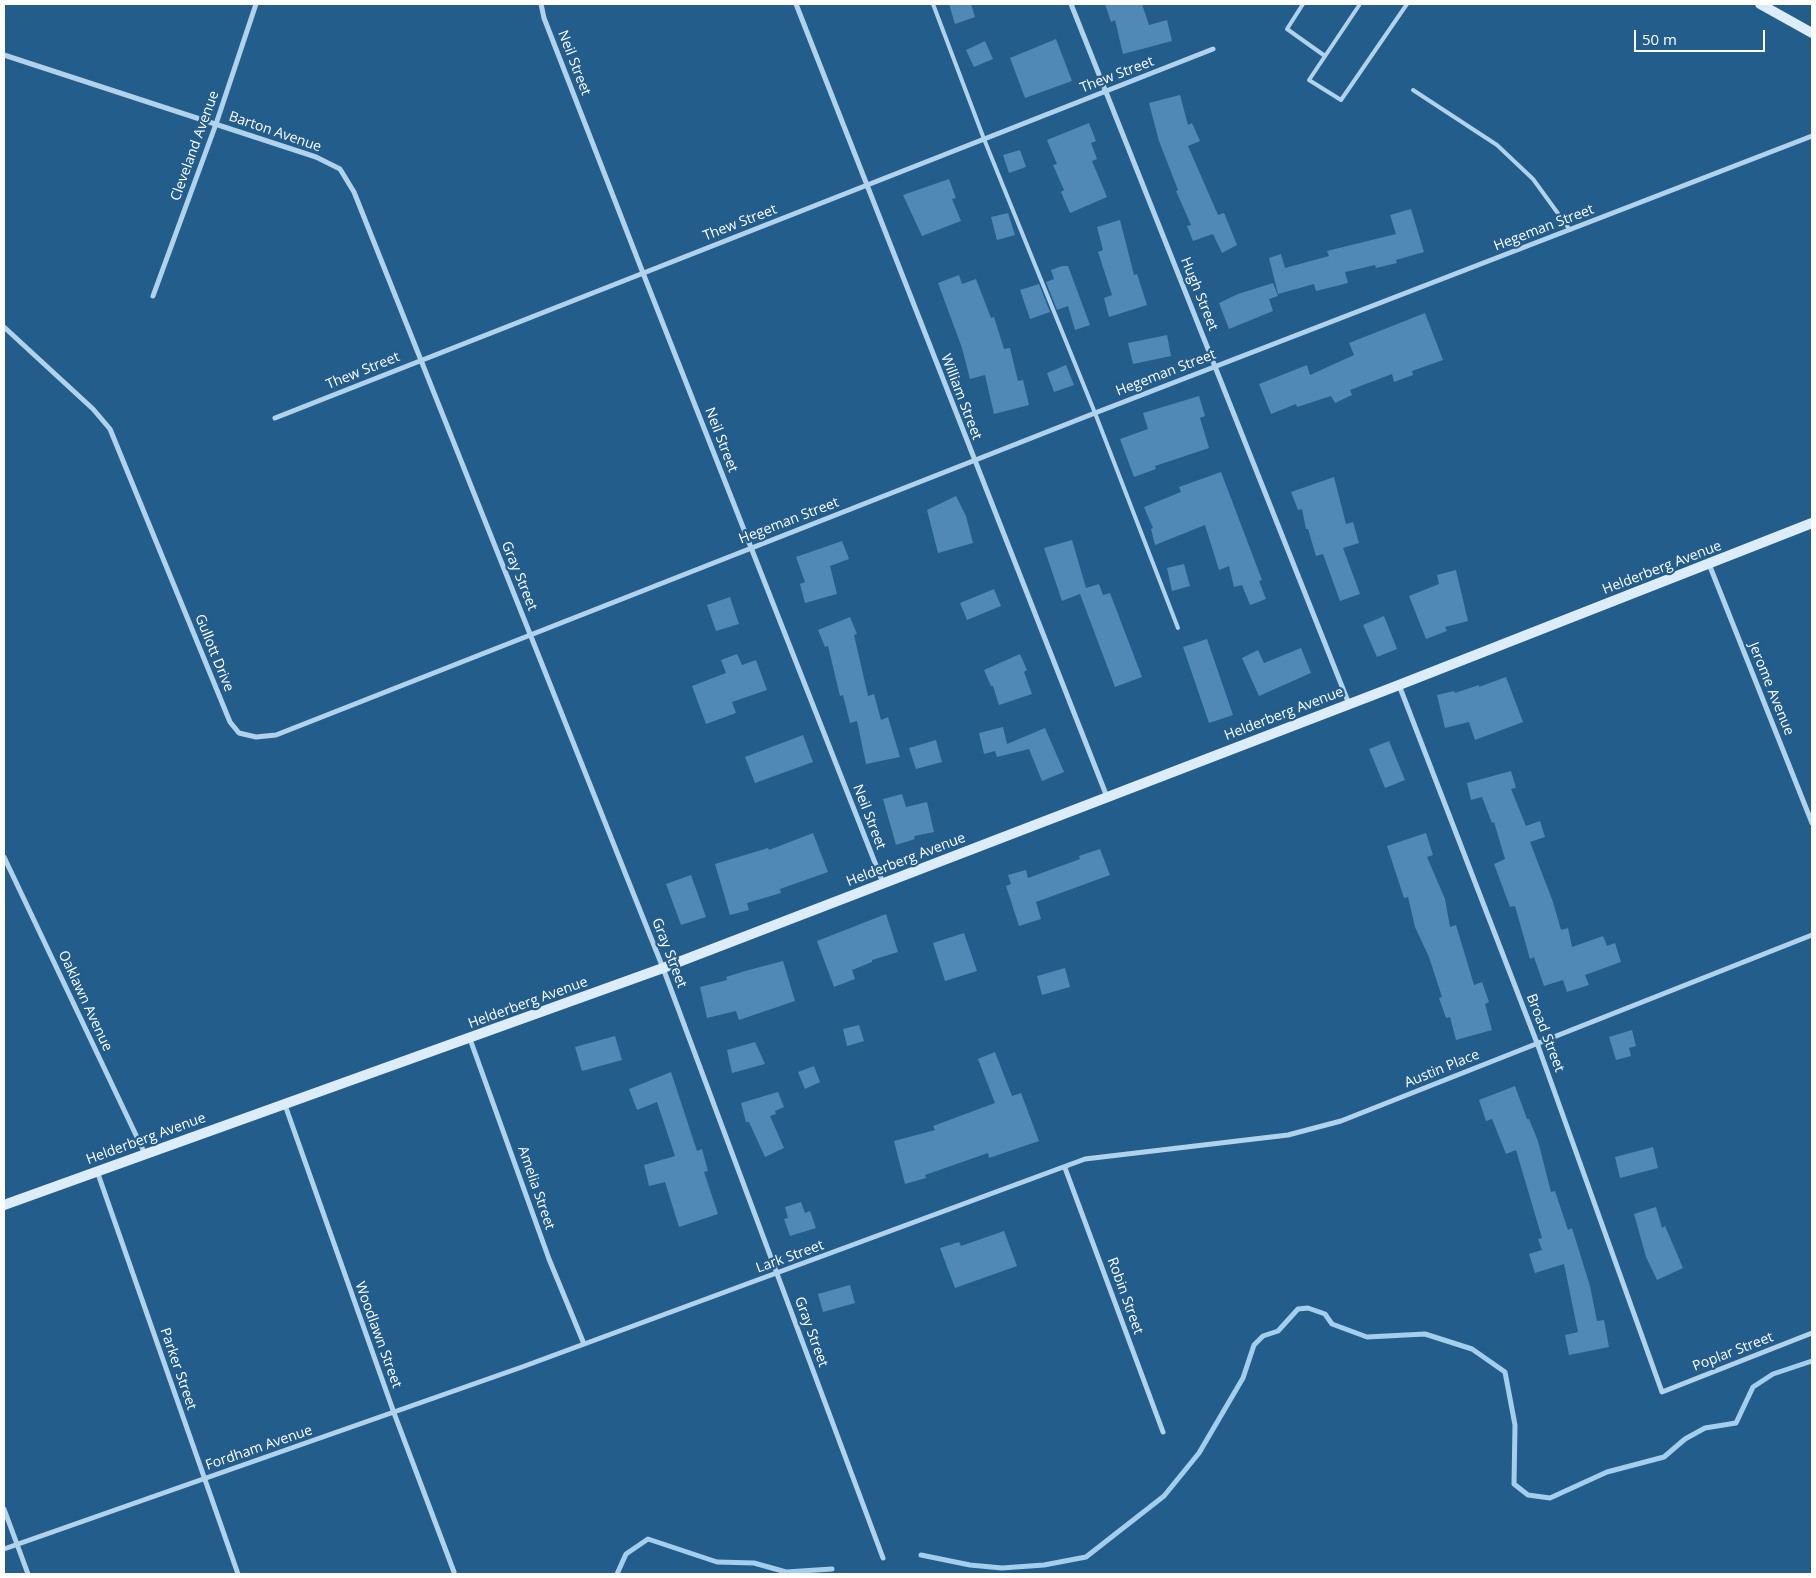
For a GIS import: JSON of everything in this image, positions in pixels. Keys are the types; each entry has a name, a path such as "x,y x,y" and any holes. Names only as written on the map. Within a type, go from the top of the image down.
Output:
{"street":[{"name":"Cleveland Avenue","path":"153,296 216,124 256,4"},
{"name":"Neil Street","path":"541,4 544,18 643,273 883,883"},
{"name":"William Street","path":"796,4 1107,796"},
{"name":"Hugh Street","path":"1071,4 1349,704"},
{"path":"1760,4 1812,33"},
{"name":"Thew Street","path":"275,418 1213,50"},
{"name":"Barton Avenue","path":"4,55 316,157 340,169 354,192 421,360"},
{"name":"Hegeman Street","path":"530,635 974,460 1812,136"},
{"name":"Gullott Drive","path":"4,327 93,409 110,429 230,722 240,733 256,737 276,734 530,635"},
{"name":"Gray Street","path":"421,360 663,968 883,1558"},
{"name":"Helderberg Avenue","path":"4,1205 513,1024 663,968 1399,685 1812,523"},
{"name":"Jerome Avenue","path":"1709,564 1812,823"},
{"name":"Broad Street","path":"1399,685 1537,1043 1662,1392"},
{"name":"Oaklawn Avenue","path":"4,857 146,1154"},
{"name":"Austin Place","path":"1065,1168 1085,1159 1288,1134 1341,1121 1812,935"},
{"name":"Amelia Street","path":"470,1039 549,1259 584,1344"},
{"name":"Woodlawn Street","path":"285,1105 394,1413 454,1572"},
{"name":"Lark Street","path":"522,1367 1065,1168"},
{"name":"Robin Street","path":"1065,1168 1163,1432"},
{"name":"Parker Street","path":"97,1171 238,1574"},
{"name":"Poplar Street","path":"1662,1392 1812,1333"},
{"name":"Fordham Avenue","path":"4,1549 522,1367"},
{"path":"4,1509 28,1574"}],"lane":[{"path":"933,4 984,139 1095,413 1178,628"},
{"path":"1303,4 1287,29 1325,56"},
{"path":"1360,4 1309,80 1342,100 1407,4"},
{"path":"1413,90 1497,145 1533,179 1570,230"}],"building":[{"path":"949,4 971,4 975,17 955,24"},
{"path":"1105,4 1142,4 1149,25 1167,20 1172,41 1123,54 1115,20 1111,22"},
{"path":"1056,39 1072,81 1025,98 1010,58"},
{"path":"985,41 993,59 974,67 966,50"},
{"path":"1180,95 1188,125 1192,123 1200,141 1188,146 1218,215 1224,213 1237,245 1222,253 1213,234 1193,241 1187,226 1191,225 1176,191 1178,190 1159,141 1149,103"},
{"path":"1089,123 1096,141 1091,143 1097,159 1092,161 1107,197 1070,213 1061,192 1064,190 1053,165 1057,164 1047,140"},
{"path":"1020,150 1026,167 1009,173 1003,155"},
{"path":"949,179 956,198 952,199 961,221 922,236 903,195"},
{"path":"1411,209 1424,252 1396,260 1397,263 1376,268 1375,265 1345,272 1348,283 1316,291 1314,284 1278,294 1269,258 1281,254 1285,268 1329,256 1327,251 1396,234 1390,215"},
{"path":"1008,213 1015,235 997,240 991,217"},
{"path":"1120,220 1134,275 1137,274 1147,305 1109,317 1104,298 1112,295 1098,252 1103,250 1097,227"},
{"path":"1068,266 1090,325 1075,330 1068,306 1057,310 1046,282 1054,279 1051,270"},
{"path":"959,275 962,284 976,279 991,318 994,317 1004,349 1010,348 1018,381 1023,380 1029,405 994,414 985,375 970,379 962,348 938,283"},
{"path":"1273,283 1278,296 1269,299 1273,311 1229,329 1219,303 1238,294"},
{"path":"1039,284 1050,312 1030,319 1020,290"},
{"path":"1425,313 1443,360 1412,371 1413,375 1394,382 1392,374 1350,390 1352,395 1335,403 1331,396 1297,407 1296,404 1271,414 1259,384 1307,365 1310,375 1354,355 1349,343"},
{"path":"1167,335 1171,356 1133,364 1128,343"},
{"path":"1066,365 1074,385 1054,392 1047,373"},
{"path":"1199,396 1205,416 1200,418 1209,448 1155,466 1156,469 1134,477 1120,439 1148,429 1143,413"},
{"path":"1221,472 1262,580 1259,581 1266,599 1250,605 1242,585 1234,587 1229,566 1219,570 1205,525 1155,545 1151,529 1153,528 1144,507 1181,492 1179,487"},
{"path":"1334,477 1346,524 1353,522 1359,543 1343,548 1360,594 1340,601 1323,554 1316,556 1308,529 1306,529 1302,509 1298,510 1291,492"},
{"path":"956,496 966,516 973,543 938,553 927,510"},
{"path":"1072,540 1086,588 1099,584 1103,595 1110,593 1142,677 1115,687 1080,594 1062,601 1044,548"},
{"path":"842,541 849,559 830,566 837,594 805,603 800,584 805,582 796,557"},
{"path":"1184,564 1190,586 1172,591 1167,568"},
{"path":"1456,570 1468,621 1445,627 1447,631 1426,639 1409,596 1439,584 1437,575"},
{"path":"994,589 1001,606 967,620 960,603"},
{"path":"730,597 739,624 716,631 707,605"},
{"path":"1384,616 1397,649 1377,657 1363,625"},
{"path":"850,617 857,634 854,635 868,696 874,694 881,720 888,717 900,757 866,764 857,721 850,723 843,695 840,696 828,646 825,647 818,630"},
{"path":"1207,639 1233,715 1209,723 1183,647"},
{"path":"1301,648 1311,673 1259,696 1242,658 1258,650 1264,663"},
{"path":"737,654 742,665 756,660 767,690 732,702 736,713 706,724 692,686 726,673 721,660"},
{"path":"1020,654 1027,670 1024,672 1032,694 999,705 993,686 991,686 984,670"},
{"path":"1506,677 1523,722 1475,740 1469,722 1445,728 1437,695 1454,691 1455,693 1479,685 1479,687"},
{"path":"1003,727 1007,744 1045,728 1064,772 1042,781 1029,749 997,757 995,751 984,754 979,733"},
{"path":"803,735 813,762 755,783 745,757"},
{"path":"936,740 942,762 916,769 909,748"},
{"path":"1389,741 1405,780 1385,788 1369,749"},
{"path":"1511,771 1516,788 1511,789 1526,826 1540,821 1545,837 1530,842 1553,902 1561,930 1568,928 1572,947 1603,936 1607,946 1615,943 1621,962 1585,975 1589,985 1567,992 1563,980 1544,986 1534,957 1530,959 1515,906 1510,907 1494,864 1505,859 1494,822 1492,823 1482,797 1471,800 1467,783"},
{"path":"902,794 906,807 927,802 934,832 914,836 915,839 896,845 883,799"},
{"path":"813,833 828,872 780,889 781,893 747,903 749,910 730,915 715,864 768,848 769,850"},
{"path":"1426,833 1433,855 1427,857 1445,899 1450,927 1456,925 1474,985 1482,982 1489,1002 1485,1004 1492,1030 1456,1040 1450,1017 1446,1018 1439,998 1442,997 1429,957 1415,927 1408,897 1404,898 1387,846"},
{"path":"1100,849 1110,875 1036,902 1041,919 1019,926 1006,886 1011,884 1008,875 1026,870 1028,878 1080,859 1079,856"},
{"path":"691,875 706,917 681,925 666,884"},
{"path":"886,914 898,952 872,960 872,962 852,970 855,979 834,987 817,941"},
{"path":"964,933 977,971 945,981 933,943"},
{"path":"783,961 795,1001 739,1020 736,1011 707,1018 700,987 727,980 726,977 745,971"},
{"path":"1065,968 1070,987 1042,995 1037,976"},
{"path":"859,1025 864,1041 847,1046 843,1029"},
{"path":"1632,1030 1636,1046 1629,1048 1631,1056 1616,1060 1609,1037"},
{"path":"615,1036 622,1060 582,1071 575,1047"},
{"path":"755,1042 765,1064 732,1073 727,1050"},
{"path":"995,1052 1012,1096 1021,1093 1039,1141 989,1158 988,1153 925,1175 926,1178 905,1184 894,1141 935,1130 933,1126 995,1103 978,1059"},
{"path":"814,1066 820,1082 805,1089 798,1072"},
{"path":"671,1072 697,1151 702,1149 708,1171 704,1172 718,1214 679,1227 665,1182 649,1186 644,1165 675,1156 657,1102 637,1110 629,1089"},
{"path":"1515,1086 1527,1119 1529,1119 1538,1141 1551,1192 1555,1191 1568,1230 1572,1228 1590,1286 1597,1321 1604,1320 1609,1347 1569,1355 1565,1335 1578,1332 1564,1264 1535,1273 1529,1254 1542,1250 1538,1239 1542,1238 1516,1150 1506,1154 1492,1119 1486,1121 1479,1100"},
{"path":"778,1092 784,1107 775,1111 776,1114 770,1116 784,1148 765,1157 749,1122 746,1122 741,1103"},
{"path":"1653,1147 1658,1168 1620,1178 1615,1157"},
{"path":"801,1202 805,1213 810,1211 816,1228 790,1236 784,1219 788,1218 785,1207"},
{"path":"1656,1207 1662,1228 1665,1226 1683,1268 1657,1280 1646,1257 1634,1214"},
{"path":"1004,1231 1017,1266 955,1288 940,1248 959,1242 961,1246"},
{"path":"850,1285 855,1303 823,1312 818,1294"}],"waterway":[{"path":"921,1555 970,1565 1002,1568 1044,1565 1086,1557 1164,1496 1199,1453 1243,1378 1254,1345 1263,1336 1278,1331 1298,1309 1308,1308 1325,1314 1332,1324 1367,1337 1425,1334 1472,1349 1505,1372 1515,1425 1514,1484 1528,1495 1550,1498 1607,1472 1664,1457 1685,1439 1705,1428 1736,1423 1753,1387 1773,1374 1812,1361"},
{"path":"617,1574 626,1554 648,1539 717,1562 754,1563 786,1572 832,1569"}]}
